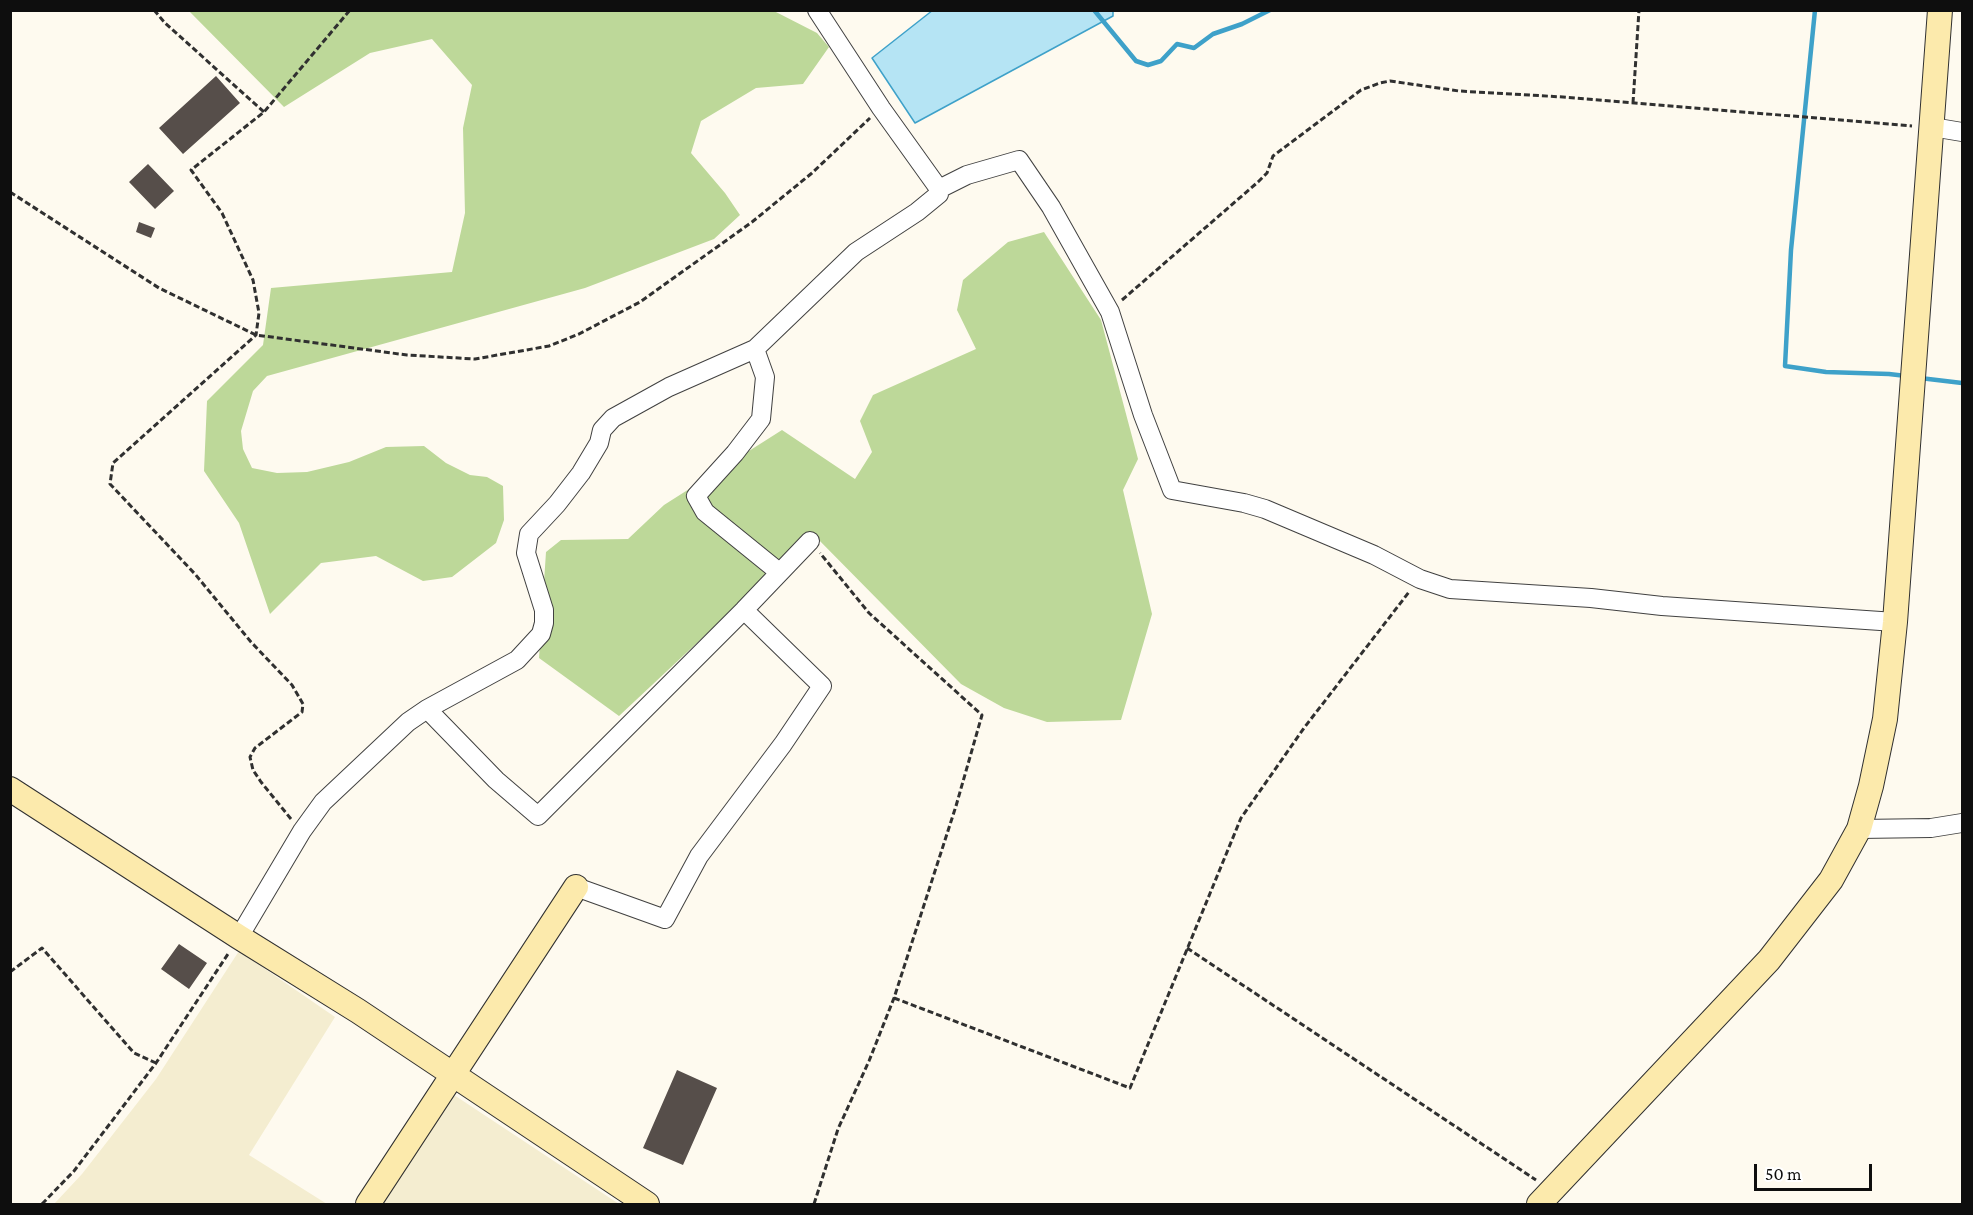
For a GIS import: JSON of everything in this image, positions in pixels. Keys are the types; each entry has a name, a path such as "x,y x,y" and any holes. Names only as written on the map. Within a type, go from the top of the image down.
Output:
{"street":[{"path":"239,937 302,831 323,802 408,722 427,709 517,660 541,634 544,610 526,554 529,534 557,504 581,473 599,443 602,430 614,418 669,387 755,349 856,252 917,212 939,194 939,189 881,108 817,10"},
{"path":"1546,1198 1769,960 1831,880 1859,829 1885,719 1895,622 1940,10"},
{"path":"1932,128 1962,132"},
{"path":"939,189 967,175 1019,160 1051,207 1110,312 1143,415 1172,490 1244,503 1264,509 1374,555 1420,579 1450,589 1591,597 1662,606 1895,622"},
{"path":"755,349 765,377 761,419 735,453 696,496 705,512 778,572"},
{"path":"427,709 496,780 538,816 810,541"},
{"path":"368,1204 576,887 665,919 699,856 783,744 822,686 744,610"},
{"path":"10,789 358,1011 647,1204"},
{"path":"1859,829 1931,828 1962,823"}],"path":[{"path":"154,10 165,23 264,112"},
{"path":"302,831 261,782 253,770 250,757 255,748 302,712 303,704 292,685 251,642 195,574 110,484 113,463 256,335 259,313 253,280 222,213 191,170 264,112 350,10"},
{"path":"1633,103 1639,10"},
{"path":"1110,312 1133,289 1258,182 1267,173 1273,156 1371,85 1390,81 1459,91 1932,128"},
{"path":"10,192 159,288 256,335 407,355 475,359 549,346 579,334 630,308 752,222 812,173 881,108"},
{"path":"810,541 869,613 982,715 956,806 894,998 838,1129 814,1204"},
{"path":"894,998 1130,1088 1241,818 1304,728 1420,579"},
{"path":"42,1204 74,1171 156,1063 239,937"},
{"path":"10,972 42,948 134,1053 156,1063"},
{"path":"1186,948 1546,1198"}],"shaded area":[{"path":"239,951 335,1017 249,1155 327,1204 54,1204 82,1174 156,1079"},
{"path":"451,1093 619,1204 378,1204"}],"green space":[{"path":"189,11 774,11 817,33 829,47 803,84 756,88 701,121 691,153 725,193 740,215 714,239 585,288 267,376 253,391 241,431 243,449 252,468 277,473 307,472 349,462 386,447 424,446 446,463 470,475 487,477 503,486 504,520 496,543 452,577 423,581 376,556 321,563 270,614 239,523 204,471 207,401 263,345 271,288 452,272 465,213 463,128 472,85 432,39 370,53 284,107"},
{"path":"1044,232 1101,320 1138,459 1123,490 1152,614 1121,720 1047,722 1004,708 961,684 813,534 619,716 539,658 546,552 561,540 628,539 664,505 782,430 855,479 872,452 860,421 873,395 976,349 957,310 963,280 1008,242"}],"water":[{"path":"933,10 1113,10 1113,16 915,123 872,58"}],"building":[{"path":"216,76 240,103 183,154 159,128"},
{"path":"148,164 174,191 155,209 129,182"},
{"path":"139,222 155,228 151,238 136,232"},
{"path":"179,944 207,963 189,989 161,969"},
{"path":"677,1070 717,1088 683,1165 643,1148"}],"waterway":[{"path":"1094,10 1136,61 1148,65 1161,61 1177,44 1194,48 1213,34 1242,24 1270,10"},
{"path":"1815,10 1791,250 1785,366 1826,372 1906,376"},
{"path":"1920,378 1962,383"}]}
